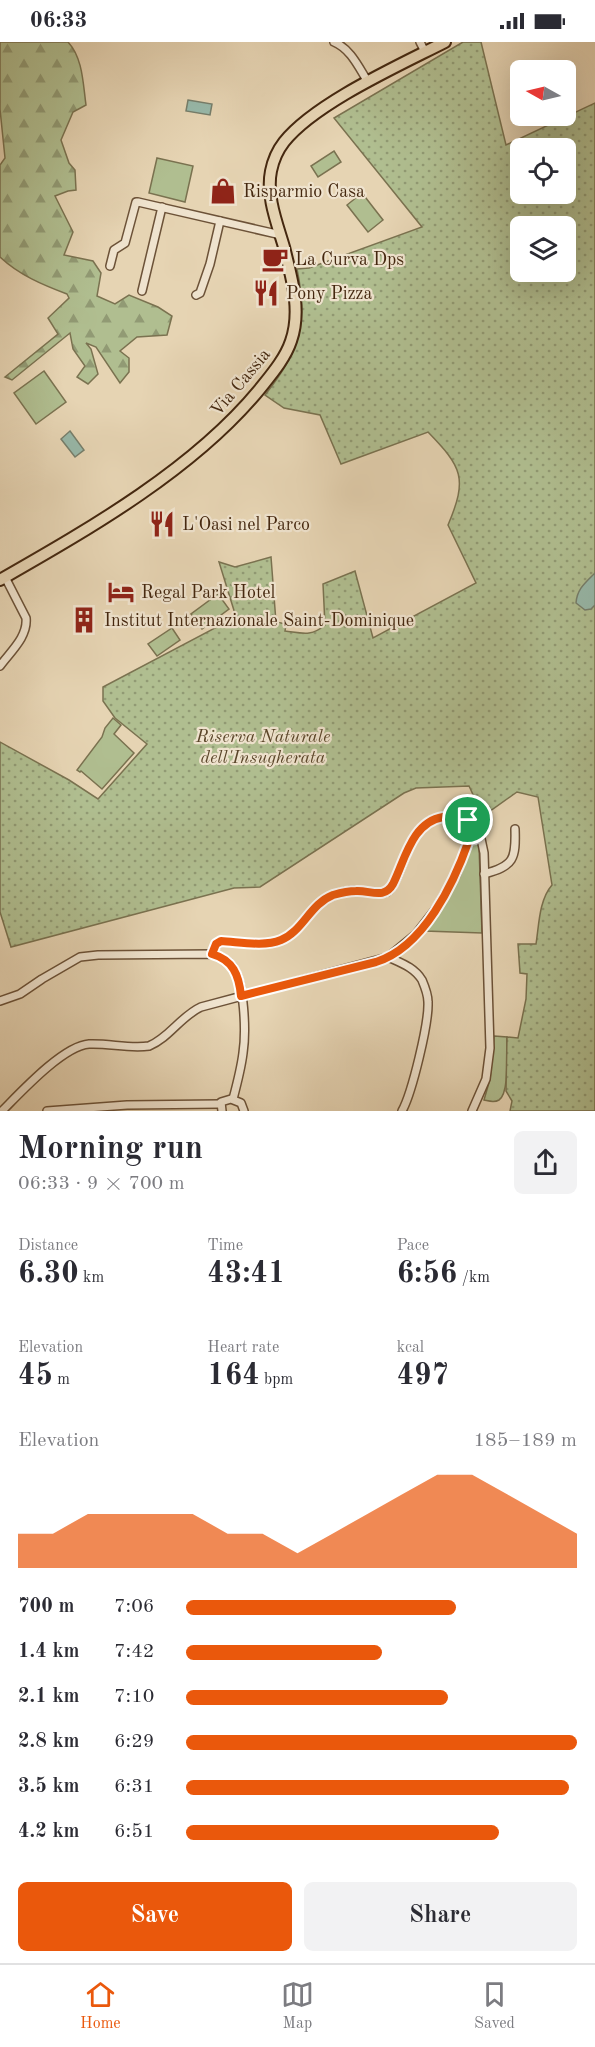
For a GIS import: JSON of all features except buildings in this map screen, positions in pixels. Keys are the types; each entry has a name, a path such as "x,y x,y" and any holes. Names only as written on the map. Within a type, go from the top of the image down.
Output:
{"main road":[{"name":"Via Cassia","path":"2,578 105,516 177,468 227,425 262,385 285,355 294,328 295,307 292,279 270,187 271,169 278,152 287,139 314,116 423,47 445,42"}],"street":[{"path":"333,42 351,55 369,83"},
{"path":"110,266 114,249 125,243 136,202 281,235"},
{"path":"142,291 162,207"},
{"path":"196,295 200,293 210,264 220,221"},
{"path":"0,666 23,634 26,624 26,618 2,578"},
{"path":"212,954 216,944 221,941 267,943 284,938 296,929 319,903 336,894 354,891 379,894 388,891 423,825 443,817 454,819 462,824"},
{"path":"462,824 471,819 477,822 481,828 480,834 484,849 490,1058 486,1079 472,1111"},
{"path":"462,824 462,834 469,840"},
{"path":"484,874 503,868 512,860 516,848 515,829"},
{"path":"469,840 475,839 480,834"},
{"path":"2,1111 61,1056 73,1048 90,1044 149,1046 196,1009 376,962 387,957 416,934 437,908 456,875 469,840"},
{"path":"0,1001 20,994 80,957 98,954 212,954 224,958 238,977 241,996 244,1048 233,1099"},
{"path":"387,957 416,973 424,985 428,998 427,1014 410,1093 402,1111"},
{"path":"47,1111 127,1105 221,1108 224,1100 233,1099 239,1101 243,1108 252,1111"}],"green space":[{"path":"0,42 68,42 77,56 86,105 73,112 61,140 69,163 75,170 76,190 55,196 73,232 64,255 93,261 101,273 97,296 115,304 129,295 158,307 172,316 167,335 137,337 120,351 129,358 129,372 120,383 96,347 86,343 91,349 98,374 88,384 77,377 85,366 73,349 70,333 12,380 5,377 58,334 48,318 69,298 67,294 23,274 0,257 0,165 5,158 0,109"},
{"name":"Riserva Naturale dell'Insugherata","path":"463,42 481,42 506,145 510,143 510,204 576,204 576,138 521,138 546,126 576,126 576,112 595,103 595,1111 510,1111 512,1101 506,1091 507,1037 518,1038 526,999 527,974 520,973 518,944 536,944 542,905 552,885 538,797 517,792 483,816 469,786 416,788 404,793 260,887 234,888 11,947 0,912 0,742 69,780 98,799 147,744 115,718 103,701 103,687 236,617 219,562 235,567 271,557 276,622 286,624 285,631 301,633 311,633 325,625 323,584 355,571 373,638 476,583 448,525 458,496 459,484 455,464 428,432 341,464 320,415 284,408 265,395 286,365 298,337 302,307 297,269 309,268 422,227 334,118"},
{"path":"334,151 341,162 318,177 311,166"},
{"path":"157,158 193,166 185,202 149,193"},
{"path":"362,193 383,220 368,232 347,205"},
{"path":"44,371 66,402 36,424 14,393"},
{"path":"218,594 229,609 202,629 191,614"},
{"path":"172,628 180,640 157,656 148,644"},
{"path":"113,718 121,725 114,734 134,753 102,789 77,770"},
{"path":"474,842 477,842 479,847 482,933 425,931 440,910"},
{"path":"494,1036 507,1037 507,1061 505,1089 499,1100 493,1102 484,1100 490,1079"}],"shaded area":[{"path":"188,100 212,104 210,115 186,111"},
{"path":"70,431 84,450 75,457 61,439"},
{"path":"595,573 595,605 585,610 576,603 578,594 582,586"}],"place":[{"name":"Risparmio Casa","path":"223,191"},
{"name":"La Curva Dps","path":"275,259"},
{"name":"Pony Pizza","path":"266,293"},
{"name":"L'Oasi nel Parco","path":"162,524"},
{"name":"Regal Park Hotel","path":"121,592"},
{"name":"Institut Internazionale Saint-Dominique","path":"84,620"}],"route":[{"path":"443,817 454,819 462,824 468,820 474,820 480,824 481,831 478,837 469,840 456,875 444,898 416,934 387,957 376,962 241,996 235,970 227,960 212,954 216,944 221,941 267,943 284,938 296,929 319,903 336,894 364,891 379,894 388,891 423,825 443,817"}]}
